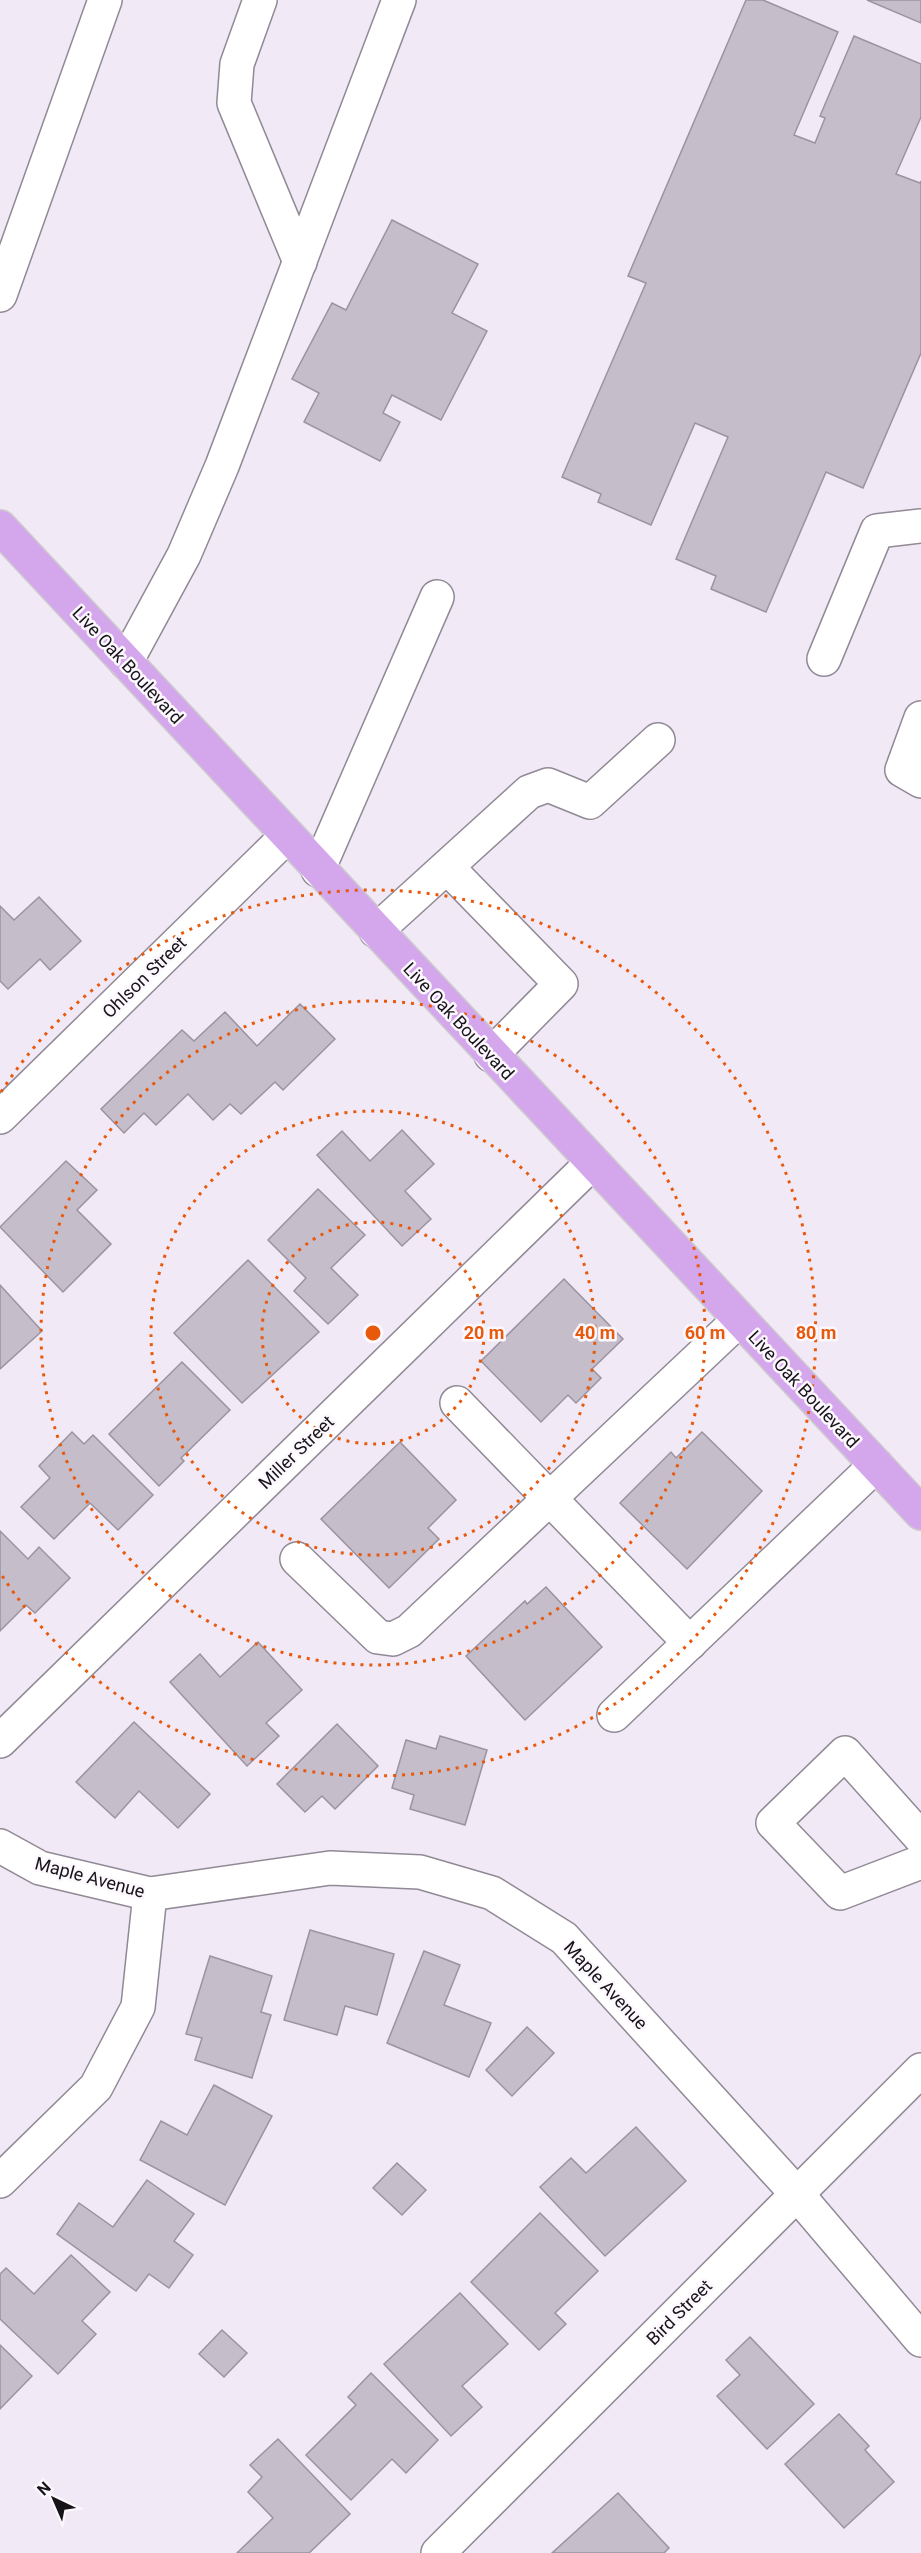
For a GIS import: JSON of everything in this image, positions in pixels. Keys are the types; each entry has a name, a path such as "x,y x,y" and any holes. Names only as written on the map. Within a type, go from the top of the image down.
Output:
{"main road":[{"name":"Live Oak Boulevard","path":"2,533 126,662 921,1513"}],"street":[{"path":"0,295 105,0"},
{"path":"260,0 237,64 234,103 300,262"},
{"path":"126,662 184,555 222,466 399,0"},
{"path":"824,659 877,531 921,525"},
{"path":"318,870 437,597"},
{"path":"921,718 902,770 921,781"},
{"path":"376,931 529,792 548,785 590,802 658,740"},
{"name":"Ohlson Street","path":"0,1117 287,836"},
{"path":"447,867 561,984 490,1054"},
{"name":"Miller Street","path":"0,1741 592,1163"},
{"path":"297,1559 378,1636 393,1639 409,1631 739,1320"},
{"path":"457,1403 690,1643"},
{"path":"614,1716 876,1465"},
{"path":"921,1838 845,1753 773,1823 840,1893 921,1862"},
{"name":"Maple Avenue","path":"0,1846 40,1868 150,1894 330,1868 420,1872 492,1893 564,1938 797,2194 921,2340"},
{"path":"0,2181 96,2087 138,2007 150,1894"},
{"name":"Bird Street","path":"438,2553 921,2070"}],"building":[{"path":"746,0 763,0 838,32 794,135 815,143 825,118 820,116 854,36 921,64 921,117 896,174 920,183 921,181 921,353 863,488 826,472 766,612 711,589 716,576 676,559 728,437 695,423 651,525 598,502 601,494 562,477 646,283 628,276"},
{"path":"867,0 921,0 921,23"},
{"path":"392,220 478,264 452,313 487,331 441,420 392,395 383,413 400,422 380,461 304,422 319,393 292,379 332,303 346,310"},
{"path":"39,897 81,941 50,970 40,959 8,989 0,981 0,906 14,920"},
{"path":"300,1004 335,1039 283,1090 275,1082 241,1114 230,1104 213,1120 188,1094 156,1125 144,1113 124,1133 101,1109 182,1030 194,1041 225,1012 257,1046"},
{"path":"402,1130 434,1164 405,1191 431,1219 402,1246 317,1155 342,1131 370,1161"},
{"path":"66,1161 97,1190 77,1210 111,1244 63,1292 0,1227"},
{"path":"318,1189 365,1235 331,1268 358,1295 328,1324 294,1291 306,1278 268,1240"},
{"path":"248,1260 319,1332 242,1403 174,1333"},
{"path":"564,1279 623,1339 592,1369 601,1378 576,1403 568,1395 541,1422 481,1361"},
{"path":"0,1285 42,1331 0,1369"},
{"path":"182,1362 230,1410 181,1458 184,1461 159,1486 109,1434"},
{"path":"72,1432 84,1444 93,1435 153,1495 118,1530 90,1503 54,1539 21,1507 50,1478 39,1466"},
{"path":"702,1432 762,1491 687,1569 620,1503 671,1452 676,1458"},
{"path":"400,1442 456,1500 428,1528 439,1539 389,1588 321,1519"},
{"path":"0,1531 28,1559 39,1547 70,1578 35,1613 26,1605 0,1631"},
{"path":"546,1587 602,1647 525,1720 466,1656 525,1601 527,1604"},
{"path":"258,1642 302,1690 266,1723 279,1736 247,1766 170,1682 200,1654 220,1677"},
{"path":"134,1722 210,1794 178,1828 139,1791 115,1818 76,1782"},
{"path":"337,1724 378,1766 335,1809 322,1796 305,1812 277,1784"},
{"path":"440,1736 487,1750 465,1825 410,1809 414,1795 392,1788 406,1740 436,1749"},
{"path":"310,1930 394,1954 377,2015 345,2006 337,2035 284,2020"},
{"path":"424,1951 460,1965 444,2005 491,2023 469,2077 387,2043"},
{"path":"210,1956 272,1976 261,2012 271,2015 252,2078 195,2060 202,2038 186,2034"},
{"path":"527,2027 554,2053 512,2096 486,2070"},
{"path":"214,2085 272,2116 225,2205 140,2160 161,2121 187,2135"},
{"path":"636,2127 686,2181 605,2256 540,2187 571,2158 586,2173"},
{"path":"397,2163 426,2190 402,2215 373,2188"},
{"path":"147,2180 194,2214 174,2241 193,2255 169,2288 149,2274 136,2291 57,2234 79,2203 113,2227"},
{"path":"540,2213 598,2271 555,2313 566,2324 539,2350 471,2282"},
{"path":"71,2255 110,2292 82,2321 96,2334 58,2374 0,2319 0,2274 6,2268 34,2294"},
{"path":"460,2293 508,2344 462,2386 482,2407 451,2436 384,2364"},
{"path":"222,2330 247,2353 224,2377 199,2354"},
{"path":"750,2337 814,2404 767,2449 717,2396 740,2375 726,2360"},
{"path":"0,2345 32,2376 0,2409"},
{"path":"371,2373 438,2440 406,2473 392,2459 351,2500 306,2455 356,2405 348,2397"},
{"path":"839,2414 869,2446 865,2450 894,2482 844,2528 785,2464"},
{"path":"278,2439 350,2514 309,2553 237,2553 273,2518 248,2492 262,2477 250,2465"},
{"path":"618,2493 669,2548 664,2553 552,2553"}]}
